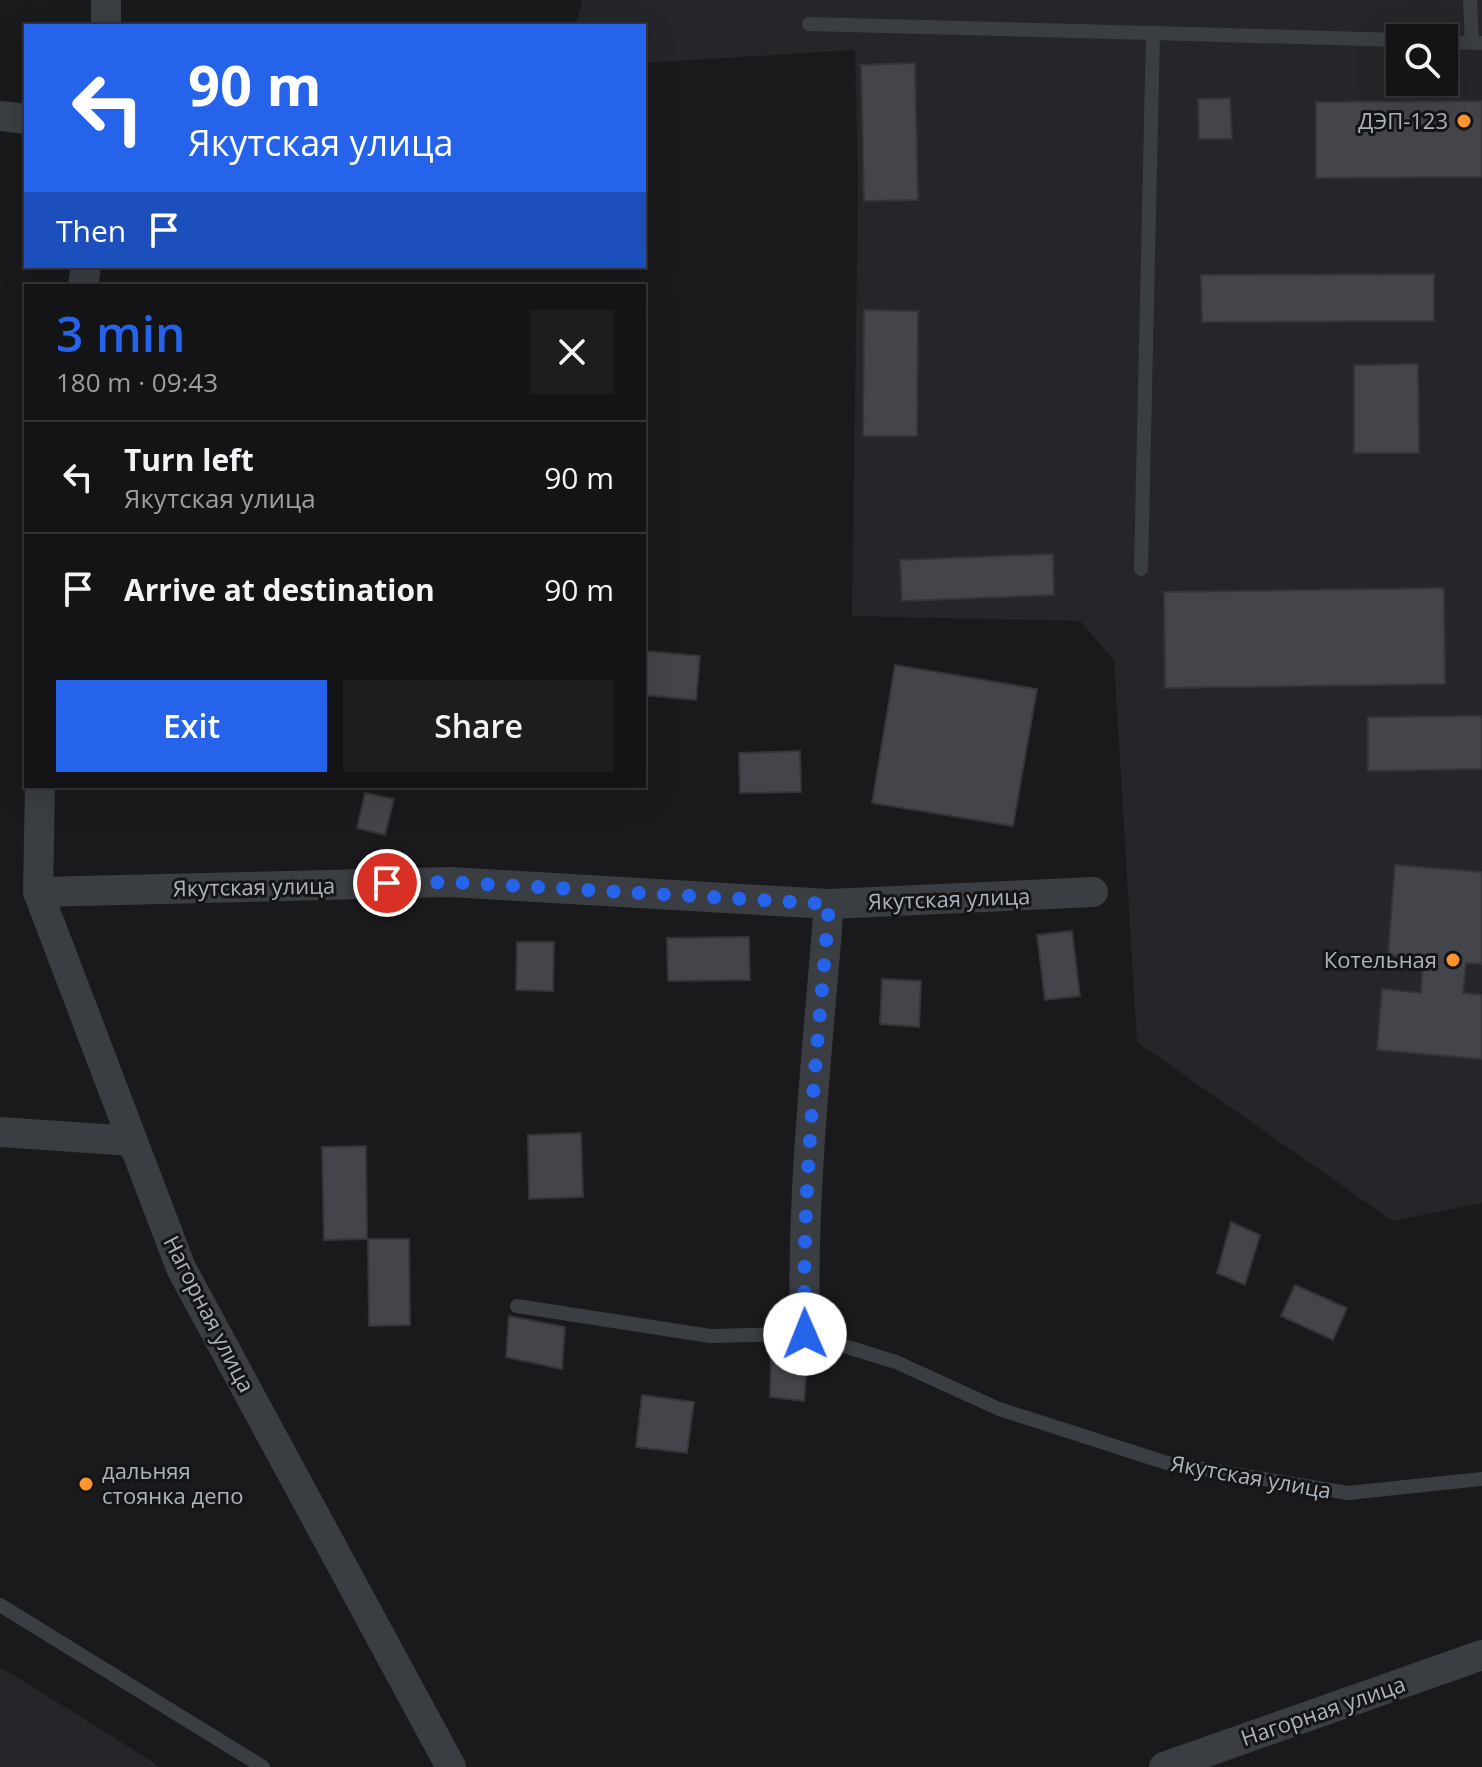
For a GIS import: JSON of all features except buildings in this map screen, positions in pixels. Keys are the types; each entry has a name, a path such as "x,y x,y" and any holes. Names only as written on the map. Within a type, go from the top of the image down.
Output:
{"street":[{"path":"106,0 106,24"},
{"path":"0,116 24,119"},
{"name":"Нагорная улица","path":"40,788 38,892 181,1268 451,1767"},
{"name":"Якутская улица","path":"38,892 450,882 829,904 1093,892"},
{"path":"805,1334 803,1272 808,1169 829,904"},
{"path":"0,1132 132,1141"},
{"name":"Нагорная улица","path":"1164,1767 1482,1655"}],"lane":[{"path":"1470,0 1477,43"},
{"path":"809,24 1386,40"},
{"path":"1141,569 1153,33"},
{"name":"Якутская улица","path":"517,1306 710,1336 805,1334 896,1362 999,1409 1167,1463 1348,1493 1482,1479"},
{"path":"0,1605 263,1767"}],"shaded area":[{"path":"583,0 1482,0 1482,1203 1393,1221 1137,1042 1114,660 1080,621 852,616 858,187 855,50 646,63 646,24 576,24"},
{"path":"0,1667 115,1738 160,1767 0,1767"}],"place":[{"name":"ДЭП-123","path":"1464,121"},
{"name":"Котельная","path":"1453,960"},
{"name":"дальняя стоянка депо","path":"86,1484"}],"route":[{"path":"387,883 450,882 829,904 808,1169 803,1272 805,1334"}]}
